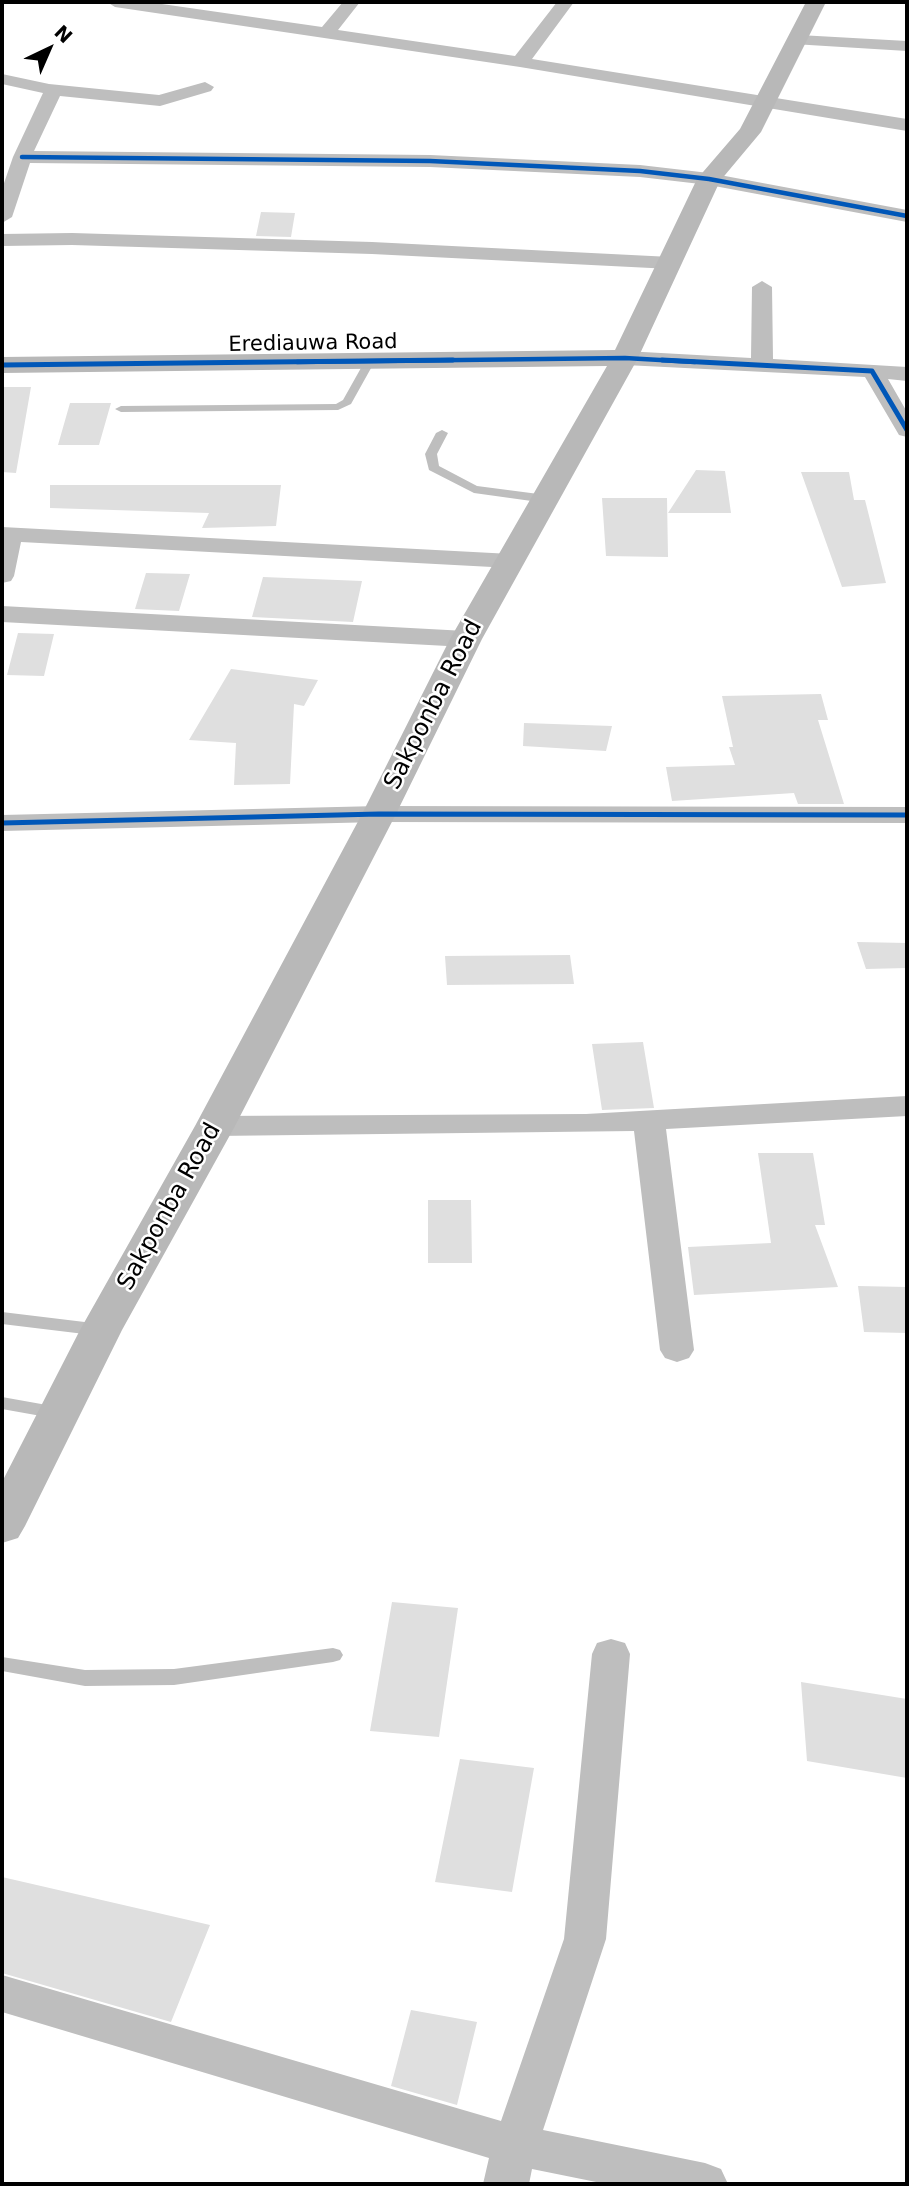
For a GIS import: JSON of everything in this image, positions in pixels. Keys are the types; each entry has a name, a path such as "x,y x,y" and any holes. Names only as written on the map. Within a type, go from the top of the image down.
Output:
{"main road":[{"name":"Sakponba Road","path":"2,1526 101,1331 215,1126 379,814 466,639 625,358 709,180 750,132 816,2"},
{"name":"Erediauwa Road","path":"2,365 625,358"}],"street":[{"path":"115,2 520,62 907,125"},
{"path":"326,34 352,2"},
{"path":"520,62 566,2"},
{"path":"799,40 907,46"},
{"path":"2,79 49,89 160,101 205,88"},
{"path":"2,217 22,157 52,93 49,89"},
{"path":"22,157 430,161 640,171 709,180 907,216"},
{"path":"2,240 72,239 358,247 671,263"},
{"path":"762,286 762,365"},
{"path":"625,358 907,374"},
{"path":"872,371 907,430"},
{"path":"2,576 6,534 511,561"},
{"path":"2,614 466,639"},
{"path":"2,823 379,814 907,815"},
{"path":"215,1126 649,1121 907,1106"},
{"path":"649,1121 677,1350"},
{"path":"511,2165 585,1939 611,1654"},
{"path":"2,1994 511,2165 705,2184"}],"lane":[{"path":"121,409 322,410 338,407 347,402 370,361"},
{"path":"442,433 431,454 433,468 474,489 546,499"},
{"path":"2,1318 101,1331"},
{"path":"2,1403 59,1413"},
{"path":"2,1664 85,1678 174,1677 333,1655"}],"building":[{"path":"261,212 295,213 291,237 256,236"},
{"path":"2,387 31,387 16,473 2,472"},
{"path":"70,403 111,403 99,445 58,445"},
{"path":"696,470 725,471 731,513 668,513"},
{"path":"801,472 849,472 854,500 865,500 886,583 842,587"},
{"path":"50,485 281,485 276,526 202,528 209,513 50,508"},
{"path":"602,498 667,498 668,557 606,556"},
{"path":"146,573 190,574 179,611 135,609"},
{"path":"263,577 362,581 353,622 252,617"},
{"path":"18,633 54,634 44,676 7,675"},
{"path":"231,669 318,680 304,706 294,704 290,784 234,785 236,743 189,740"},
{"path":"821,694 828,720 818,720 844,804 798,804 794,793 672,801 666,767 735,765 729,747 733,747 722,696"},
{"path":"524,723 612,726 606,751 523,746"},
{"path":"857,942 907,943 907,968 866,969"},
{"path":"570,955 574,984 447,985 445,956"},
{"path":"643,1042 654,1108 602,1110 592,1044"},
{"path":"758,1153 813,1153 825,1225 815,1225 838,1287 694,1295 688,1247 771,1243"},
{"path":"428,1200 471,1200 472,1263 428,1263"},
{"path":"858,1286 907,1287 907,1333 864,1332"},
{"path":"392,1602 458,1608 439,1737 370,1731"},
{"path":"801,1682 907,1699 907,1778 807,1761"},
{"path":"460,1759 534,1768 512,1892 435,1882"},
{"path":"2,1877 210,1925 171,2022 2,1973"},
{"path":"411,2010 477,2022 457,2105 391,2086"}],"cycle path":[{"path":"22,157 430,161 640,171 709,179 907,216"},
{"path":"2,365 625,358 872,371 907,430"},
{"path":"2,823 379,814 907,815"}]}
